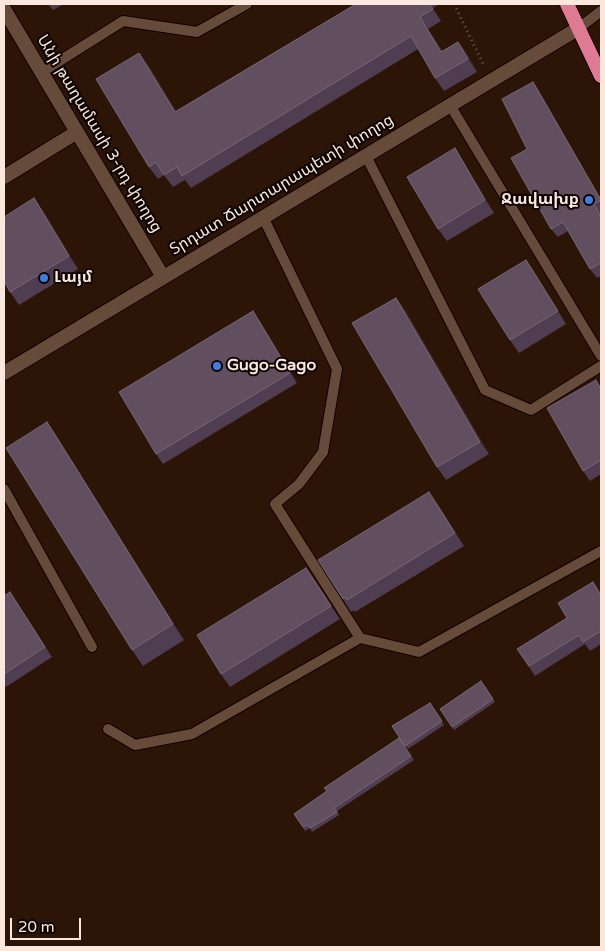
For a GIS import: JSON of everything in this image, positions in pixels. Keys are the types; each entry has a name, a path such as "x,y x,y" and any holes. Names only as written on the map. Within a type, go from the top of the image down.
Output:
{"highway":[{"path":"567,4 601,76"}],"street":[{"name":"Անի թաղամասի 3-րդ փողոց","path":"4,9 163,277"},
{"name":"Տրդատ Ճարտարապետի փողոց","path":"4,373 579,28"},
{"path":"4,177 77,132"}],"lane":[{"path":"42,72 123,21 197,32 247,4"},
{"path":"579,28 601,11"},
{"path":"450,105 601,356"},
{"path":"366,156 485,390 531,410 601,366"},
{"path":"263,217 337,369 323,452 299,484 276,504 360,638"},
{"path":"4,489 92,647"},
{"path":"108,729 135,745 192,734 360,638 419,652 601,551"}],"path":[{"path":"454,4 491,80"}],"building":[{"path":"356,4 429,4 433,9 420,17 441,52 458,42 468,59 435,78 411,36 182,176 177,167 164,175 156,162 149,167 96,79 139,53 175,112"},
{"path":"533,82 601,200 594,204 601,217 601,263 590,269 563,222 551,229 511,158 527,149 502,99"},
{"path":"455,148 485,200 438,229 407,177"},
{"path":"34,198 69,256 10,292 4,281 4,217"},
{"path":"526,260 558,311 510,340 478,289"},
{"path":"396,298 480,442 437,467 352,323"},
{"path":"253,311 290,373 156,454 119,392"},
{"path":"596,380 601,389 601,460 583,471 547,408"},
{"path":"47,422 173,624 132,650 6,448"},
{"path":"429,492 455,533 347,600 345,597 343,599 318,560"},
{"path":"306,568 331,606 221,674 197,635"},
{"path":"593,582 601,595 601,631 583,642 579,635 529,666 517,649 567,618 558,603"},
{"path":"10,592 45,647 4,674 4,596"},
{"path":"481,681 493,699 452,727 440,709"},
{"path":"430,703 442,721 405,746 392,726"},
{"path":"399,738 411,756 334,808 337,812 310,828 307,825 303,827 294,814 327,791 324,788"}],"place":[{"name":"Ջավախք","path":"589,200"},
{"name":"Լայմ","path":"44,278"},
{"name":"Gugo-Gago","path":"217,366"}]}
